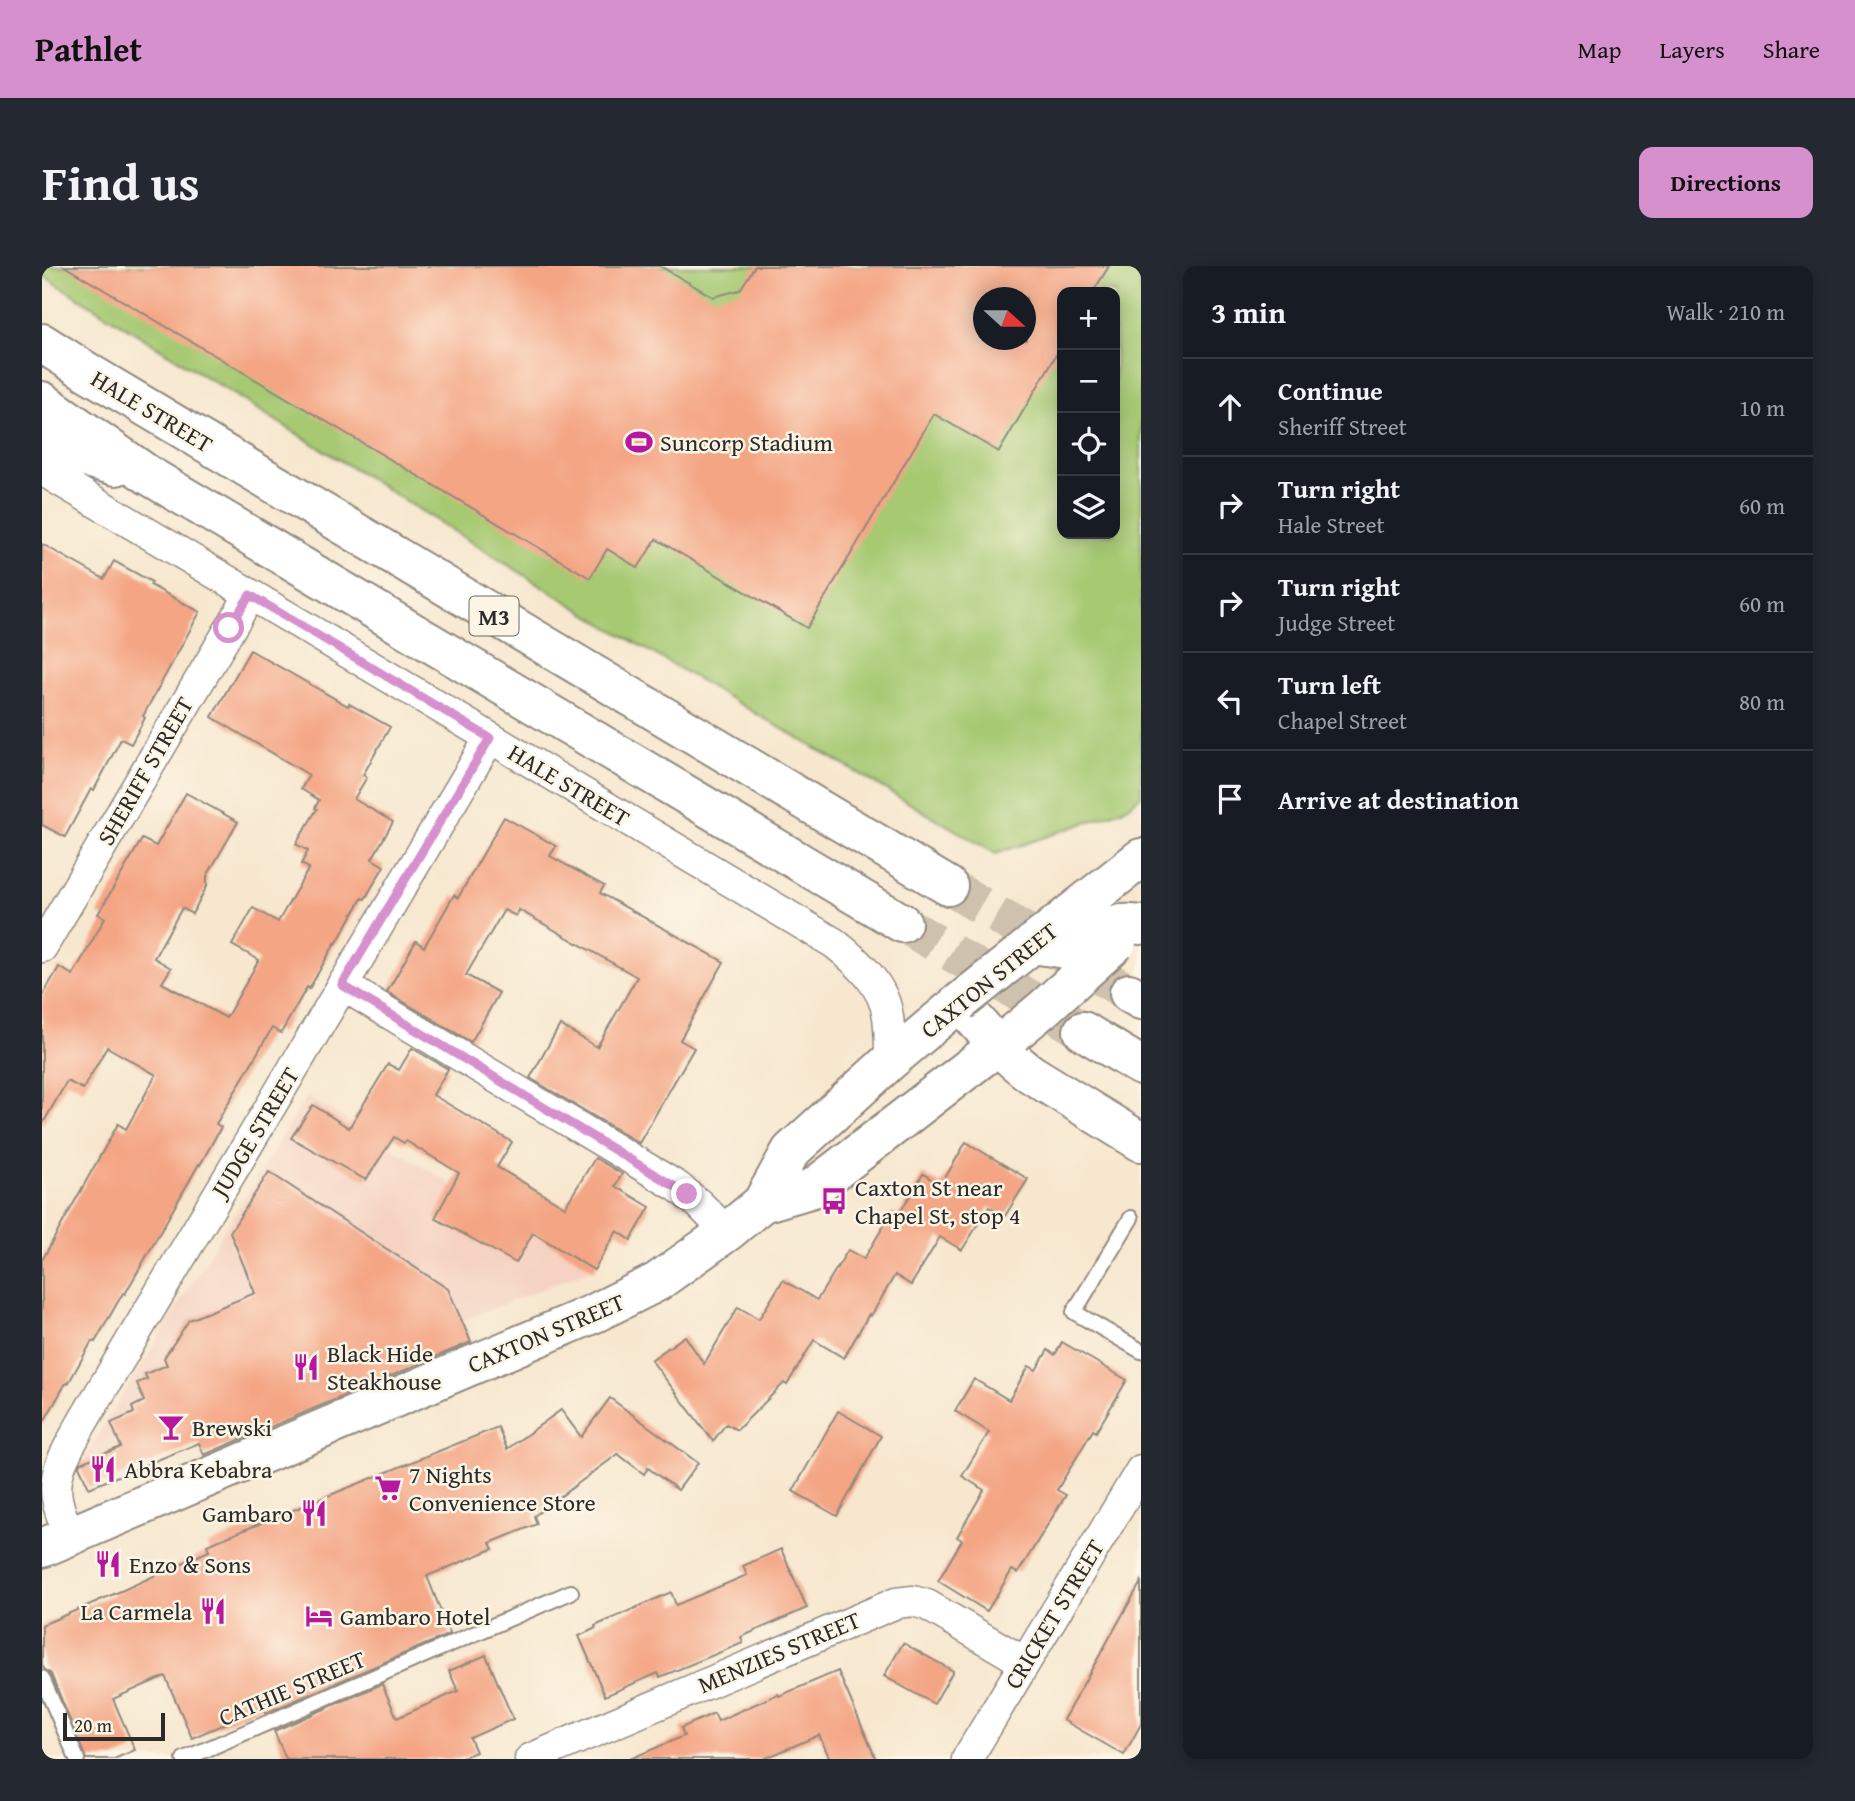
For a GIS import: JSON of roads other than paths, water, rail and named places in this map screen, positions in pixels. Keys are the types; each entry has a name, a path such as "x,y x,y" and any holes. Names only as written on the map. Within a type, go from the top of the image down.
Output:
{"main road":[{"name":"HALE STREET","path":"42,343 948,886"},
{"name":"HALE STREET","path":"42,401 148,475 902,923"},
{"path":"42,438 72,454 148,475"},
{"name":"CAXTON STREET","path":"762,1203 813,1188 1044,1008 1117,926 1141,858"},
{"name":"CAXTON STREET","path":"56,1541 618,1303 657,1282 727,1232 762,1203 791,1151 890,1061 1032,944 1066,949 1082,936 1117,926"},
{"path":"960,1002 1005,1040 1031,1074 1141,1142"},
{"path":"1083,1031 1141,1066"}],"street":[{"name":"HALE STREET","path":"42,470 834,943 876,983 888,1017 890,1061"},
{"name":"SHERIFF STREET","path":"42,947 250,595"},
{"name":"JUDGE STREET","path":"56,1541 57,1474 60,1463 490,738"},
{"path":"342,985 678,1186 727,1232"},
{"name":"CRICKET STREET","path":"967,1759 1141,1470"},
{"name":"MENZIES STREET","path":"530,1759 904,1601 927,1605 1024,1662"}],"lane":[{"path":"1131,1218 1074,1312 1141,1351"},
{"name":"CATHIE STREET","path":"184,1759 571,1592"},
{"path":"42,1678 77,1759"}],"tunnel":[{"path":"948,886 1129,993"},
{"path":"902,923 1083,1031"}],"place":[{"name":"Suncorp Stadium","path":"639,442"},
{"name":"Caxton St near Chapel St, stop 4","path":"834,1201"},
{"name":"Black Hide Steakhouse","path":"306,1367"},
{"name":"Brewski","path":"171,1427"},
{"name":"Abbra Kebabra","path":"103,1469"},
{"name":"7 Nights Convenience Store","path":"388,1488"},
{"name":"Gambaro","path":"314,1513"},
{"name":"Enzo & Sons","path":"108,1564"},
{"name":"La Carmela","path":"213,1611"},
{"name":"Gambaro Hotel","path":"319,1616"}]}
